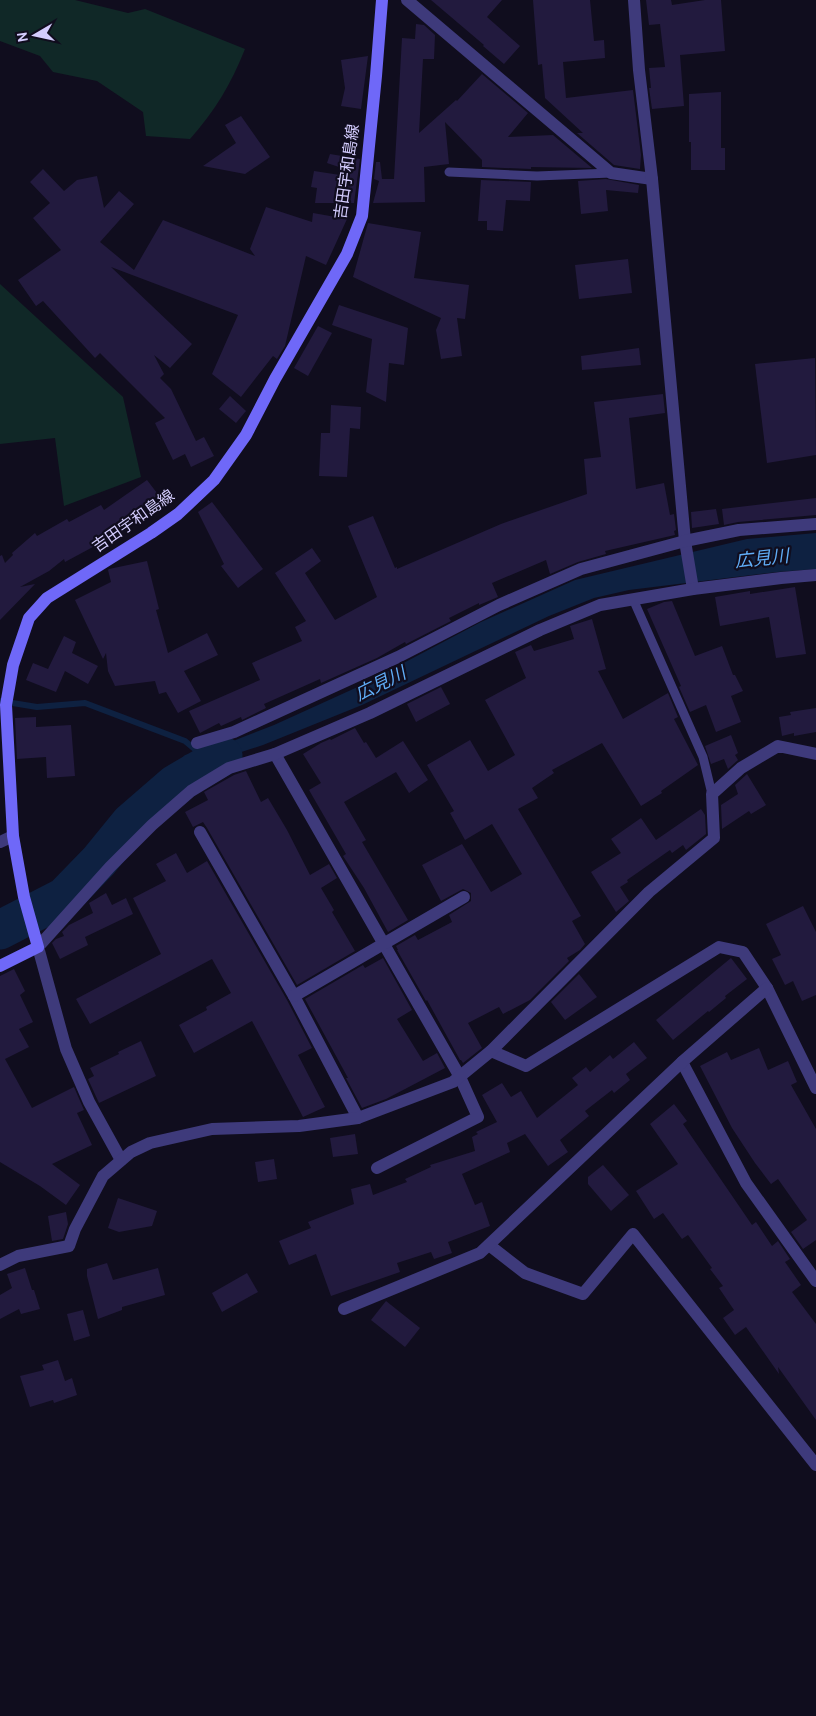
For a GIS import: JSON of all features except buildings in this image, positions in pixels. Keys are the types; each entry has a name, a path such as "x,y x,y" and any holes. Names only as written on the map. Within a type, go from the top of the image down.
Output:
{"main road":[{"name":"吉田宇和島線","path":"38,947 24,898 12,836 3,704 13,665 30,618 47,598 178,514 214,480 246,435 275,379 347,254 362,216 382,0"},
{"path":"0,966 38,947"}],"street":[{"path":"407,0 611,173 652,179"},
{"path":"634,0 639,70 652,179 686,546 693,586"},
{"path":"196,743 234,732 398,657 499,605 581,569 686,546 739,530 816,524"},
{"path":"121,1160 89,1102 66,1049 38,947 110,867 152,825 191,791 229,768 275,754 370,713 566,619 600,605 693,586 816,575"},
{"path":"0,1265 18,1256 69,1246 75,1229 103,1176 131,1152 150,1143 212,1129 299,1126 358,1118 453,1082 491,1051 649,892 714,838 712,794 741,768 778,746 816,754"},
{"path":"275,754 460,1077 478,1117 377,1168"},
{"path":"200,832 294,996 358,1118"},
{"path":"0,842 12,836"},
{"path":"294,996 464,897"},
{"path":"491,1051 526,1066 720,947 743,952 767,988 816,1088"},
{"path":"344,1308 480,1253 682,1062 767,988"},
{"path":"682,1062 746,1183 816,1280"},
{"path":"489,1245 525,1273 583,1294 633,1234 816,1464"}],"lane":[{"path":"449,172 537,176 611,173"},
{"path":"633,599 703,757 712,794"}],"green space":[{"path":"0,0 75,0 128,13 145,9 245,49 222,97 190,139 146,136 143,112 97,81 53,72 40,56 0,41"},
{"path":"0,284 123,397 141,477 64,506 55,438 0,444"}],"water":[{"path":"816,533 816,569 629,590 594,598 549,616 362,705 263,745 232,755 184,788 168,772 185,755 215,748 274,725 362,685 481,622 575,580 747,539"}],"waterway":[{"path":"0,701 37,707 85,703 185,741 203,756"},
{"name":"広見川","path":"0,930 64,897 99,861 130,823 175,784 223,756"}]}
